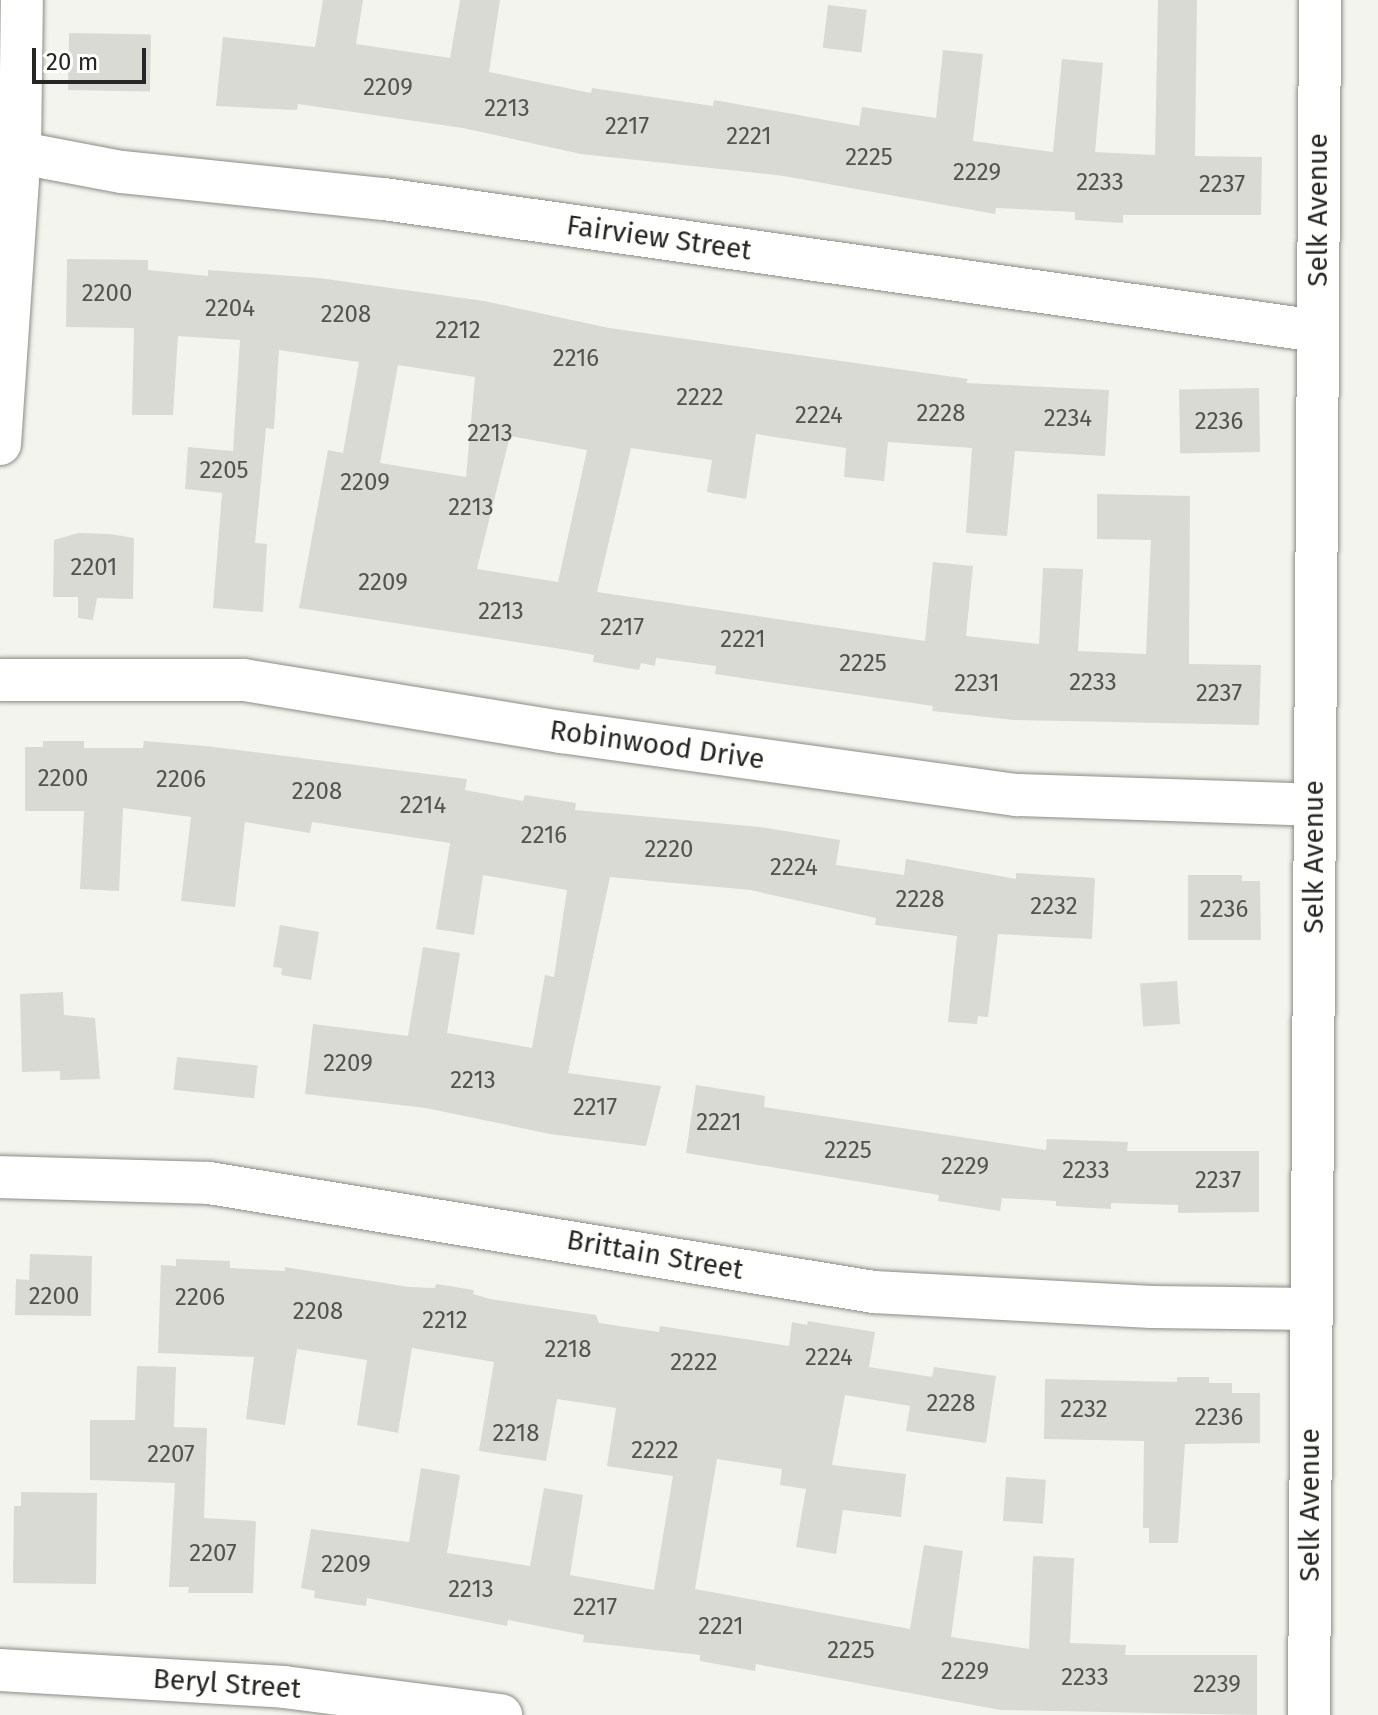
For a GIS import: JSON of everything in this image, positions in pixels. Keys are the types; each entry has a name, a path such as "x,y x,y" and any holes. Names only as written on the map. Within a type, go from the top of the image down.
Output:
{"street":[{"path":"0,444 10,152 22,0"},
{"name":"Selk Avenue","path":"1309,1715 1320,0"},
{"name":"Fairview Street","path":"10,152 122,172 384,199 1317,331"},
{"name":"Robinwood Drive","path":"0,680 244,680 562,732 1017,795 1315,805"},
{"name":"Brittain Street","path":"0,1177 209,1183 874,1292 1152,1307 1312,1309"},
{"name":"Beryl Street","path":"0,1670 284,1687 495,1714"}],"building":[{"path":"323,0 363,0 356,44 450,58 460,0 500,0 489,72 591,93 592,88 713,106 714,100 859,126 862,107 936,118 943,50 983,54 973,141 1053,152 1062,59 1103,63 1095,152 1155,155 1158,0 1197,0 1195,156 1262,157 1261,215 1123,215 1123,223 1075,220 1075,212 996,208 995,214 784,176 581,154 463,128 298,104 297,110 216,106 223,37 315,47"},
{"path":"828,5 867,10 861,52 823,48"},
{"path":"69,33 151,34 150,91 68,90"},
{"path":"67,259 148,260 148,270 208,276 208,270 319,278 484,301 609,328 968,379 966,383 1109,390 1105,456 1015,451 1007,536 966,533 972,448 888,442 884,481 844,477 846,448 756,434 746,499 707,492 712,460 631,448 597,592 925,641 933,562 973,566 966,636 1039,644 1043,568 1083,569 1078,651 1146,654 1151,540 1097,539 1097,494 1190,496 1189,664 1261,665 1259,725 1014,720 932,711 933,706 715,674 716,666 656,658 655,666 641,663 639,670 593,662 594,655 299,608 328,450 343,453 359,362 279,350 274,429 266,428 255,543 267,544 263,612 213,608 222,493 185,489 188,447 233,451 240,340 178,336 173,415 132,415 134,328 66,327","holes":["398,365 475,377 466,477 380,463","510,436 587,450 558,582 477,569"]},
{"path":"1259,388 1260,452 1180,453 1179,389"},
{"path":"78,533 134,538 133,599 97,598 93,620 78,618 78,597 53,597 54,540"},
{"path":"43,741 84,741 84,748 143,748 144,741 206,746 467,779 465,790 523,801 525,795 576,803 575,810 760,827 840,840 836,865 904,875 906,859 1016,879 1016,873 1095,878 1092,939 998,934 988,1017 978,1016 977,1024 948,1022 957,936 875,925 876,918 750,890 610,877 568,1073 661,1086 646,1146 550,1134 426,1108 305,1094 313,1024 408,1036 423,947 460,953 447,1033 532,1048 545,975 554,977 567,890 483,875 474,935 436,929 450,843 312,822 310,833 245,822 235,907 181,901 191,817 123,808 119,891 80,889 84,811 25,811 25,747 43,747"},
{"path":"1188,875 1242,875 1242,881 1260,881 1261,940 1188,940"},
{"path":"280,925 319,932 311,980 281,975 282,968 273,967"},
{"path":"1177,981 1180,1024 1143,1026 1140,984"},
{"path":"63,992 64,1015 95,1018 100,1079 60,1080 60,1071 22,1072 20,994"},
{"path":"177,1057 258,1065 254,1098 174,1090"},
{"path":"696,1085 765,1096 764,1107 1046,1150 1047,1139 1128,1142 1127,1151 1259,1151 1259,1212 1178,1213 1178,1205 1111,1203 1111,1209 1056,1206 1056,1201 1002,1198 1000,1211 938,1201 939,1195 686,1153"},
{"path":"30,1254 92,1256 91,1316 15,1315 16,1279 29,1280"},
{"path":"176,1259 230,1261 230,1268 285,1271 285,1267 409,1287 435,1288 436,1284 474,1290 473,1294 490,1299 596,1315 599,1323 659,1332 660,1326 789,1346 792,1322 807,1325 808,1321 875,1332 869,1367 932,1377 934,1367 996,1376 986,1443 906,1431 910,1406 845,1395 832,1465 906,1474 901,1517 843,1510 836,1554 796,1547 806,1489 780,1485 782,1469 717,1459 695,1589 910,1629 924,1545 963,1551 951,1637 1029,1649 1033,1556 1074,1558 1070,1643 1126,1645 1125,1655 1257,1655 1257,1715 1000,1710 756,1664 755,1671 700,1661 700,1655 583,1642 584,1635 508,1620 507,1626 367,1598 366,1606 314,1598 315,1591 301,1588 311,1529 409,1542 421,1468 460,1475 447,1553 530,1566 544,1488 583,1495 570,1575 654,1590 673,1476 607,1466 616,1408 557,1399 546,1461 479,1451 494,1362 412,1348 398,1433 357,1425 367,1360 297,1349 285,1425 246,1419 254,1357 158,1353 161,1265 176,1266"},
{"path":"137,1366 176,1367 174,1427 207,1428 204,1518 256,1521 253,1593 188,1593 189,1587 169,1587 175,1483 90,1480 90,1420 135,1420"},
{"path":"1177,1377 1209,1377 1209,1383 1232,1383 1232,1393 1260,1393 1260,1443 1185,1444 1178,1543 1149,1543 1149,1528 1143,1528 1144,1441 1044,1439 1045,1379 1177,1382"},
{"path":"1006,1477 1046,1480 1043,1524 1003,1521"},
{"path":"21,1492 97,1493 96,1584 13,1583 14,1506 21,1506"}]}
